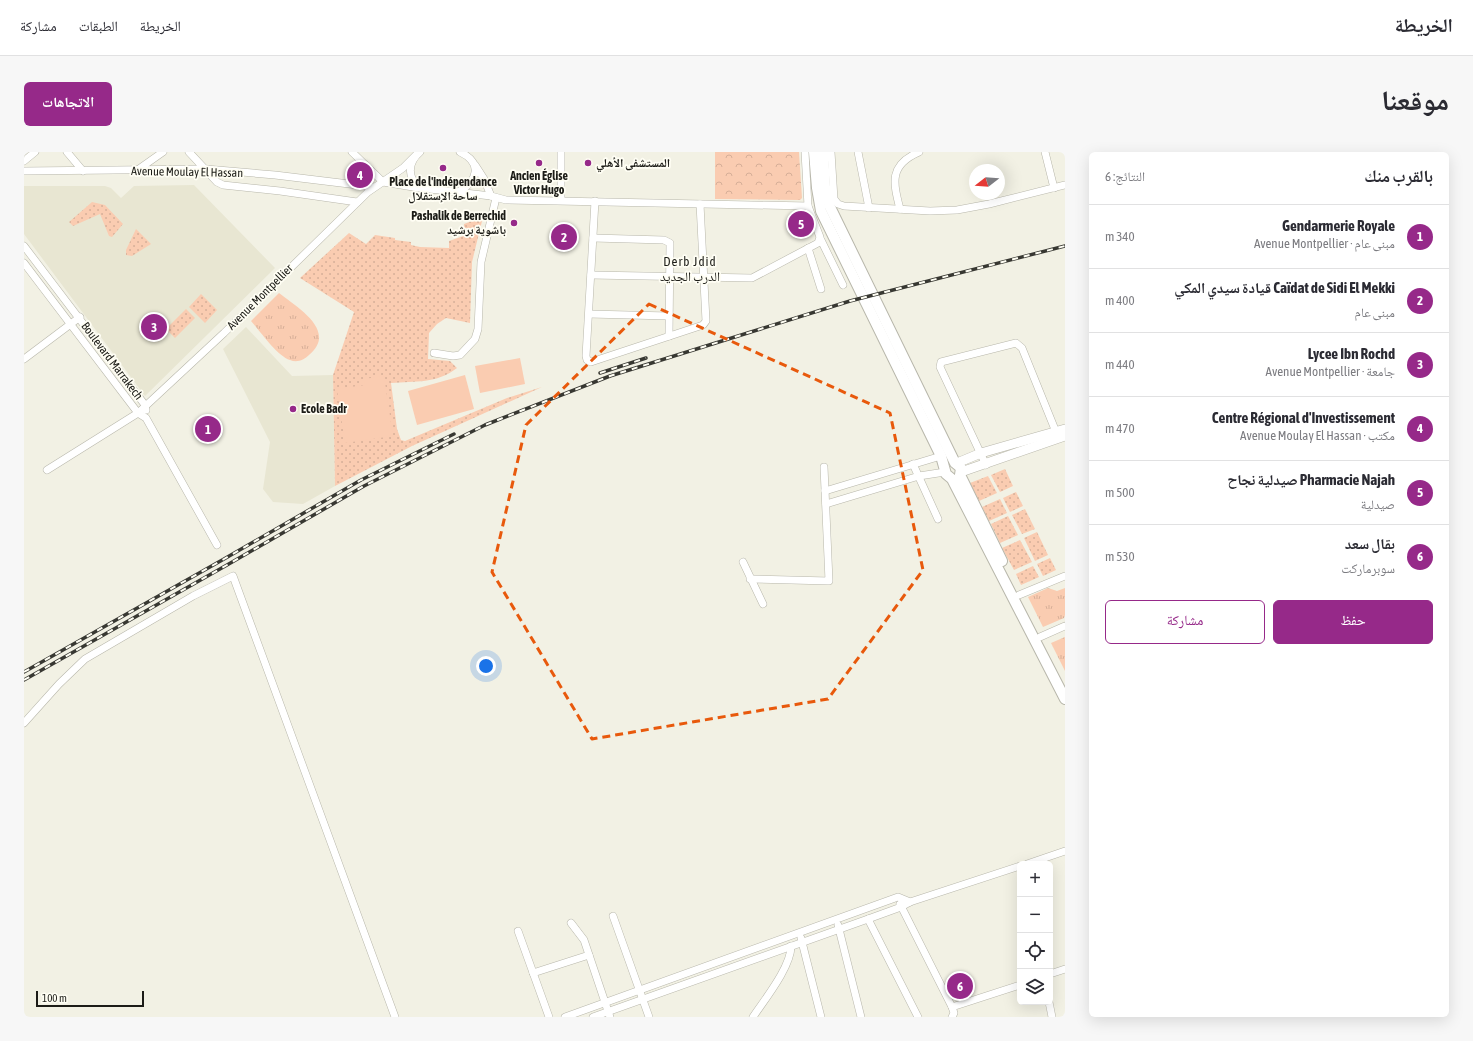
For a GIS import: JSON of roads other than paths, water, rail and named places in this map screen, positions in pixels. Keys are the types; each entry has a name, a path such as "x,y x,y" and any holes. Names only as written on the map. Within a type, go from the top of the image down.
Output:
{"main road":[{"path":"814,152 817,188 821,211 941,456 954,470 1065,686"},
{"path":"823,152 825,187 830,207 954,470 1065,699"}],"street":[{"path":"24,161 35,152"},
{"path":"66,152 84,171"},
{"path":"136,171 163,152"},
{"path":"189,152 217,182 223,185 280,190 357,202"},
{"path":"352,152 383,182 506,200 808,206"},
{"path":"434,353 453,356 460,355 477,336 479,323 481,262 493,197 474,163 471,159 460,152"},
{"path":"561,152 561,200"},
{"path":"805,152 808,206 821,240 843,285"},
{"path":"831,152 835,201 844,206 930,210 972,208 1065,185"},
{"path":"858,152 869,208"},
{"path":"900,209 894,186 895,173 900,165 919,152"},
{"path":"1045,152 1054,188"},
{"path":"418,154 410,169 414,183 421,188"},
{"name":"Avenue Montpellier","path":"47,470 138,413 224,333 357,202 374,187 407,165 418,154"},
{"path":"458,192 474,179 474,163"},
{"name":"Avenue Moulay El Hassan","path":"24,171 206,170 275,175 374,187"},
{"path":"595,201 586,356 587,360 591,362 699,327 706,321 700,204"},
{"path":"593,238 668,240 670,246 669,336"},
{"path":"591,275 752,278 821,240"},
{"name":"Boulevard Marrakech","path":"24,246 80,317 145,405 146,418"},
{"path":"808,248 821,289"},
{"name":"Boulevard Marrakech","path":"24,263 138,413 146,418"},
{"path":"589,314 669,316"},
{"path":"24,359 80,317"},
{"path":"986,465 940,367 941,362 1016,343 1022,348 1056,432"},
{"path":"146,418 217,545"},
{"path":"954,470 981,453 1065,429"},
{"path":"826,504 919,476 986,465 1065,436"},
{"path":"825,491 941,456"},
{"path":"914,464 938,519"},
{"path":"750,579 829,581 824,467"},
{"path":"743,562 762,604"},
{"path":"24,723 60,684 86,659 180,604 233,576 395,1017"},
{"path":"1019,595 1065,576"},
{"path":"1040,637 1065,626"},
{"path":"1036,861 1065,851"},
{"path":"593,1017 609,1014 643,999 868,920 910,902 1017,867"},
{"path":"565,1017 898,897 910,902"},
{"path":"898,897 901,907 953,1014 1017,986"},
{"path":"613,916 649,1017"},
{"path":"836,920 861,1017"},
{"path":"868,920 918,1017"},
{"path":"571,922 584,940 609,1014"},
{"path":"518,931 549,1017"},
{"path":"800,932 821,1017"},
{"path":"753,1017 785,966 791,953 791,946"},
{"path":"533,973 589,955"},
{"path":"1053,973 1065,969"},
{"path":"1050,1005 1052,1017"}],"railway":[{"path":"24,680 364,486 485,425 610,376 850,301 1065,246"},
{"path":"600,373 646,358"},
{"path":"24,672 361,480 454,434"}],"place":[{"name":"Ancien Église Victor Hugo","path":"539,163"},
{"name":"المستشفى الأهلي","path":"588,163"},
{"name":"Place de l'indépendance ساحة الإستقلال","path":"443,168"},
{"name":"Centre Régional d'Investissement","path":"360,175"},
{"name":"Pashalik de Berrechid باشوية برشيد","path":"514,223"},
{"name":"Pharmacie Najah صيدلية نجاح","path":"801,224"},
{"name":"Caïdat de Sidi El Mekki قيادة سيدي المكي","path":"564,237"},
{"name":"Lycee Ibn Rochd","path":"154,327"},
{"name":"Ecole Badr","path":"293,409"},
{"name":"Gendarmerie Royale","path":"208,429"},
{"name":"بقال سعد","path":"960,986"}],"district":[{"name":"Derb Jdid الدرب الجديد","path":"690,268"}]}
